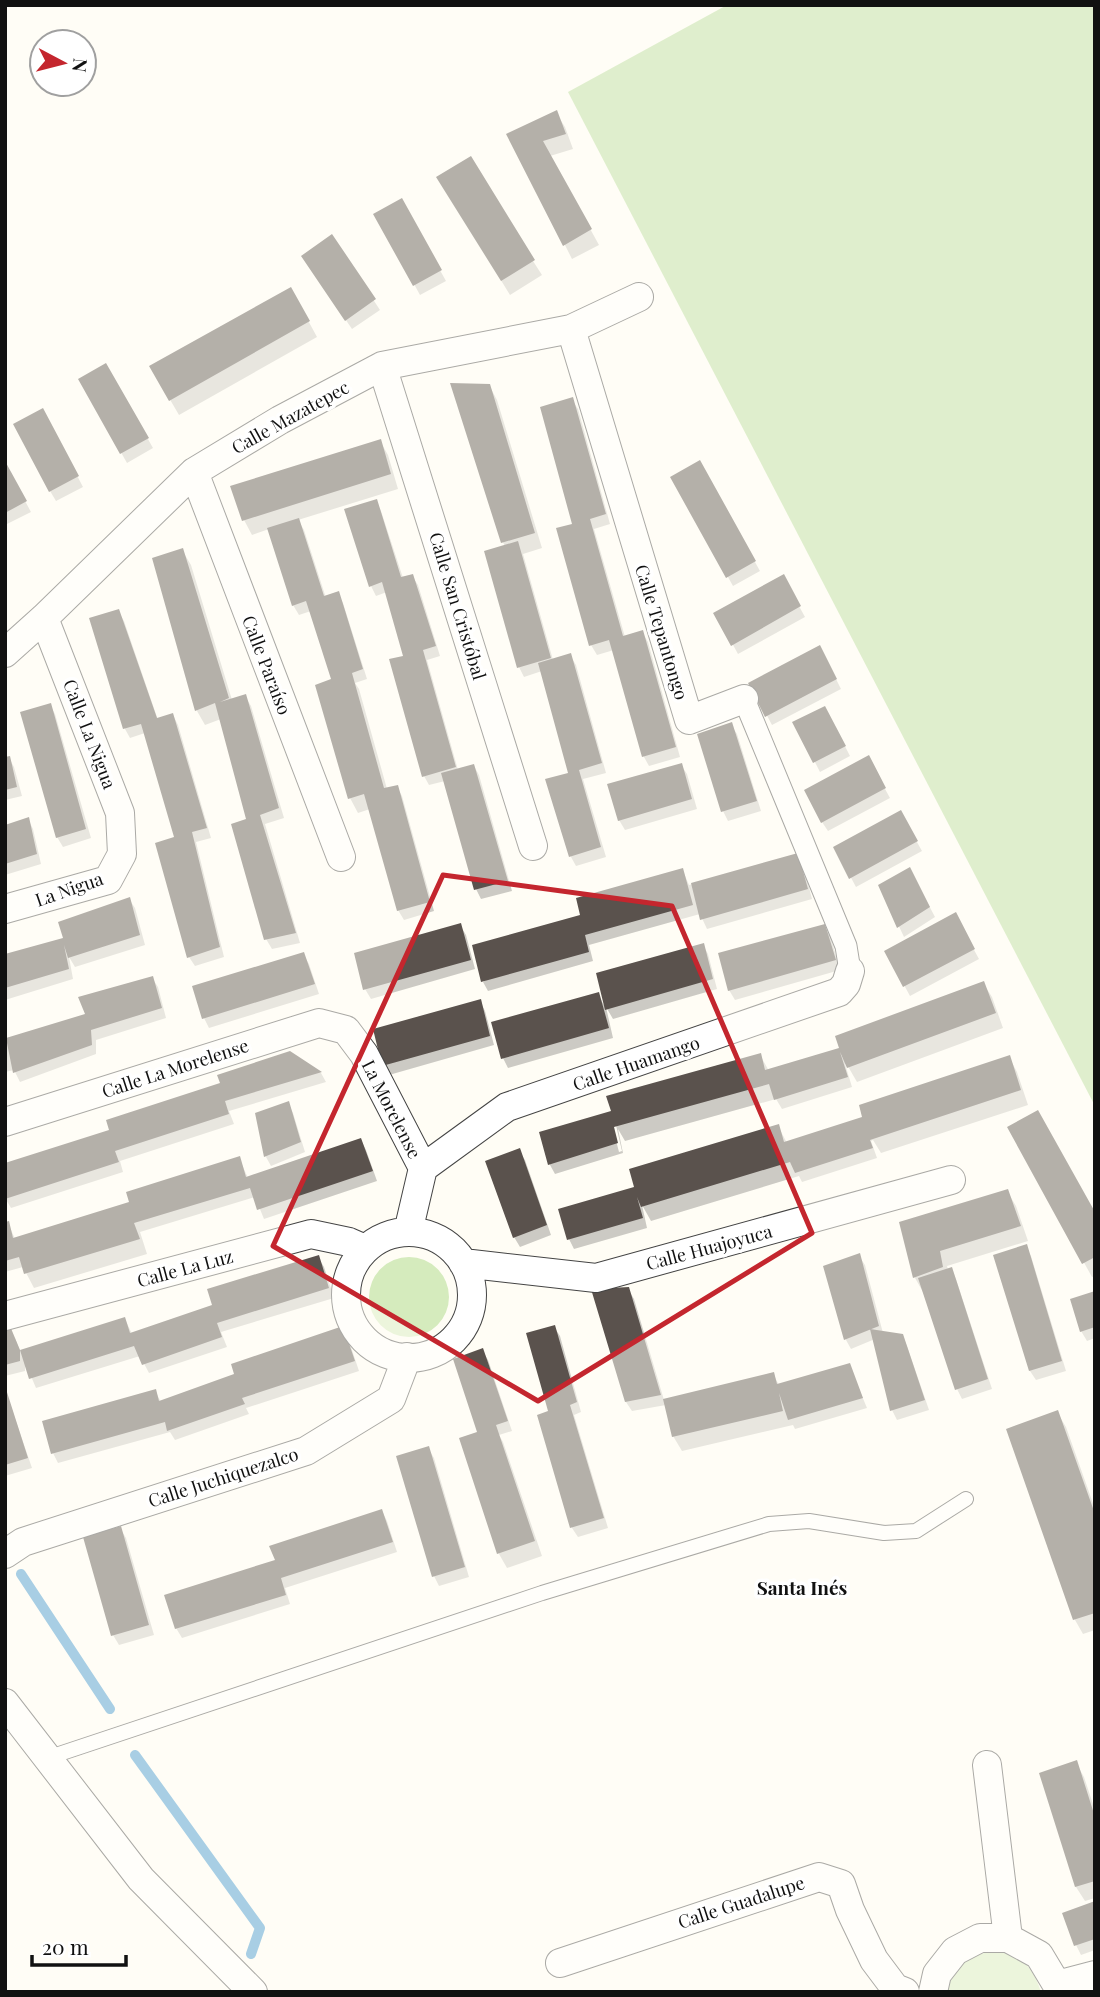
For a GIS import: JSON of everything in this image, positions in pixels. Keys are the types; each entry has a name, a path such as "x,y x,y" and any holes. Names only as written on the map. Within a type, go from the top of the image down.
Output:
{"street":[{"name":"Calle Mazatepec","path":"5,653 194,472 279,420 382,366 571,329 639,297"},
{"name":"Calle Tepantongo","path":"571,329 689,720 744,699 846,946 850,971"},
{"name":"Calle San Cristóbal","path":"382,366 533,846"},
{"name":"Calle Paraíso","path":"194,472 341,857"},
{"name":"Calle La Nigua","path":"44,618 120,813 122,854"},
{"name":"La Nigua","path":"5,909 108,880 122,854"},
{"name":"Calle Huamango","path":"423,1168 507,1107 839,992 846,984 850,971"},
{"name":"Calle La Morelense","path":"5,1122 318,1023 346,1030"},
{"name":"La Morelense","path":"346,1030 364,1054 423,1168 408,1232"},
{"name":"Calle Huajoyuca","path":"463,1263 596,1278 951,1180"},
{"path":"408,1232 426,1234 445,1243 463,1263 470,1279 472,1301 466,1322 453,1340 437,1352 418,1357 399,1357 380,1351 364,1339 353,1323 347,1304 347,1285 353,1265 365,1250 383,1237 408,1232"},
{"name":"Calle La Luz","path":"5,1316 311,1234 349,1242 365,1250"},
{"name":"Calle Juchiquezalco","path":"5,1554 23,1542 306,1451 391,1399 407,1357"},
{"path":"5,1703 141,1879 253,1992"},
{"path":"987,1765 1008,1938"},
{"name":"Calle Guadalupe","path":"560,1963 819,1877 841,1884 850,1910 874,1960 895,1988 905,1992"},
{"path":"933,1992 937,1973 954,1951 980,1938 1008,1938 1039,1955 1057,1988 1095,1975"}],"lane":[{"path":"47,1758 542,1592 769,1524 808,1521 884,1533 916,1531 966,1499"}],"highlighted area":[{"path":"443,875 672,906 812,1233 538,1401 273,1246"}],"green space":[{"path":"727,5 1095,5 1095,1106 568,92"},
{"path":"409,1257 424,1260 437,1269 446,1282 449,1297 446,1312 437,1325 424,1334 409,1337 394,1334 381,1325 372,1312 369,1297 372,1282 381,1269 394,1260"},
{"path":"997,1951 1014,1956 1026,1964 1041,1992 946,1992 953,1974 964,1962 979,1954"}],"building":[{"path":"557,110 566,134 543,141 592,229 563,246 506,134"},
{"path":"471,156 535,260 501,281 436,177"},
{"path":"402,198 442,270 413,286 373,214"},
{"path":"332,234 376,299 345,321 301,256"},
{"path":"291,287 310,321 169,401 149,366"},
{"path":"106,363 149,438 120,454 78,379"},
{"path":"450,383 490,384 535,533 501,543"},
{"path":"573,397 606,514 590,519 623,636 643,630 676,747 642,757 609,640 589,646 556,528 572,524 540,407"},
{"path":"43,408 79,476 49,492 13,424"},
{"path":"381,439 391,474 242,521 230,486"},
{"path":"700,460 756,561 726,578 670,477"},
{"path":"5,461 27,501 5,513"},
{"path":"377,499 401,577 413,574 436,646 423,650 456,767 422,777 389,659 403,656 382,582 369,587 344,509"},
{"path":"299,518 324,596 339,591 363,669 352,673 384,788 398,785 430,902 397,911 364,794 348,799 315,685 331,679 306,601 292,606 267,528"},
{"path":"518,541 551,658 517,668 484,551"},
{"path":"183,548 229,698 220,702 246,694 279,808 260,815 296,933 264,940 231,824 246,819 215,703 195,711 152,558"},
{"path":"784,574 801,606 731,646 713,613"},
{"path":"119,609 157,718 173,713 207,828 192,832 220,947 187,958 155,843 174,837 141,724 123,729 89,618"},
{"path":"820,645 837,679 765,717 748,683"},
{"path":"571,653 602,763 579,770 601,847 569,857 545,779 568,773 538,663"},
{"path":"51,703 86,829 56,838 20,712"},
{"path":"825,706 846,746 813,763 792,722"},
{"path":"732,722 757,801 721,812 697,734"},
{"path":"869,755 886,788 821,823 804,790"},
{"path":"10,756 17,787 5,790 5,757"},
{"path":"682,763 692,799 618,821 607,784"},
{"path":"474,764 508,881 474,890 441,773"},
{"path":"901,810 918,841 849,879 833,847"},
{"path":"29,817 37,854 5,864 5,825"},
{"path":"798,853 808,889 700,920 691,883"},
{"path":"910,867 930,907 897,928 878,885"},
{"path":"683,868 693,905 585,935 589,952 481,982 472,945 580,915 576,898"},
{"path":"130,897 140,935 68,958 64,945 69,969 5,988 5,954 63,938 58,922"},
{"path":"956,912 975,949 903,987 884,951"},
{"path":"461,923 471,960 363,990 354,953"},
{"path":"825,924 836,960 728,991 718,953"},
{"path":"704,943 713,979 605,1010 596,973"},
{"path":"304,952 315,984 202,1019 192,986"},
{"path":"153,976 162,1008 91,1030 92,1045 13,1073 6,1038 85,1014 78,997"},
{"path":"984,981 996,1013 847,1068 840,1052 848,1077 774,1100 769,1084 614,1127 618,1143 548,1165 539,1132 611,1111 606,1096 761,1053 765,1070 839,1048 835,1036"},
{"path":"599,992 609,1028 501,1059 491,1022"},
{"path":"481,999 490,1036 382,1066 373,1029"},
{"path":"290,1051 322,1072 225,1101 229,1114 115,1151 119,1162 5,1199 5,1163 109,1130 106,1120 220,1083 217,1075"},
{"path":"1010,1055 1021,1090 870,1140 873,1148 795,1173 790,1162 641,1207 637,1197 643,1218 567,1240 558,1209 634,1187 629,1169 779,1124 784,1142 862,1117 859,1105"},
{"path":"289,1101 301,1142 264,1157 255,1113"},
{"path":"1038,1110 1095,1212 1095,1257 1082,1264 1007,1127"},
{"path":"361,1138 373,1171 257,1210 250,1188 134,1223 140,1239 24,1274 19,1257 5,1261 5,1222 9,1221 13,1238 129,1202 126,1192 240,1156 246,1177"},
{"path":"520,1148 547,1225 513,1238 485,1161"},
{"path":"1008,1189 1021,1226 940,1251 943,1267 913,1278 899,1222"},
{"path":"1027,1244 1062,1361 1029,1371 993,1255"},
{"path":"860,1253 879,1326 844,1340 823,1266"},
{"path":"319,1255 329,1288 217,1323 222,1337 142,1365 134,1346 29,1379 20,1350 125,1317 130,1333 212,1305 207,1289"},
{"path":"952,1267 988,1379 955,1390 918,1278"},
{"path":"629,1287 661,1395 625,1402 591,1289"},
{"path":"1095,1291 1095,1327 1080,1332 1070,1299"},
{"path":"555,1325 577,1402 570,1405 604,1518 570,1528 537,1415 548,1411 526,1333"},
{"path":"10,1326 20,1350 20,1361 5,1365 5,1328"},
{"path":"343,1326 355,1361 242,1398 245,1404 167,1431 165,1422 51,1454 42,1421 156,1389 159,1401 234,1374 231,1364"},
{"path":"870,1329 903,1334 925,1400 890,1411"},
{"path":"483,1348 508,1421 496,1425 535,1541 497,1554 459,1438 477,1432 453,1359"},
{"path":"850,1363 863,1398 788,1420 779,1393 783,1411 672,1437 663,1399 774,1372 777,1384"},
{"path":"5,1390 28,1458 5,1465"},
{"path":"1058,1410 1095,1514 1095,1613 1073,1620 1006,1429"},
{"path":"429,1446 465,1567 432,1577 396,1456"},
{"path":"382,1509 393,1542 281,1578 286,1595 175,1629 164,1595 275,1560 269,1546"},
{"path":"121,1526 149,1625 111,1636 83,1537"},
{"path":"1077,1760 1095,1817 1095,1881 1075,1887 1039,1773"},
{"path":"1095,1901 1095,1939 1074,1946 1062,1913"}],"waterway":[{"path":"21,1574 110,1709"},
{"path":"135,1755 260,1928 251,1954"}],"district":[{"name":"Santa Inés","path":"802,1587"}]}
